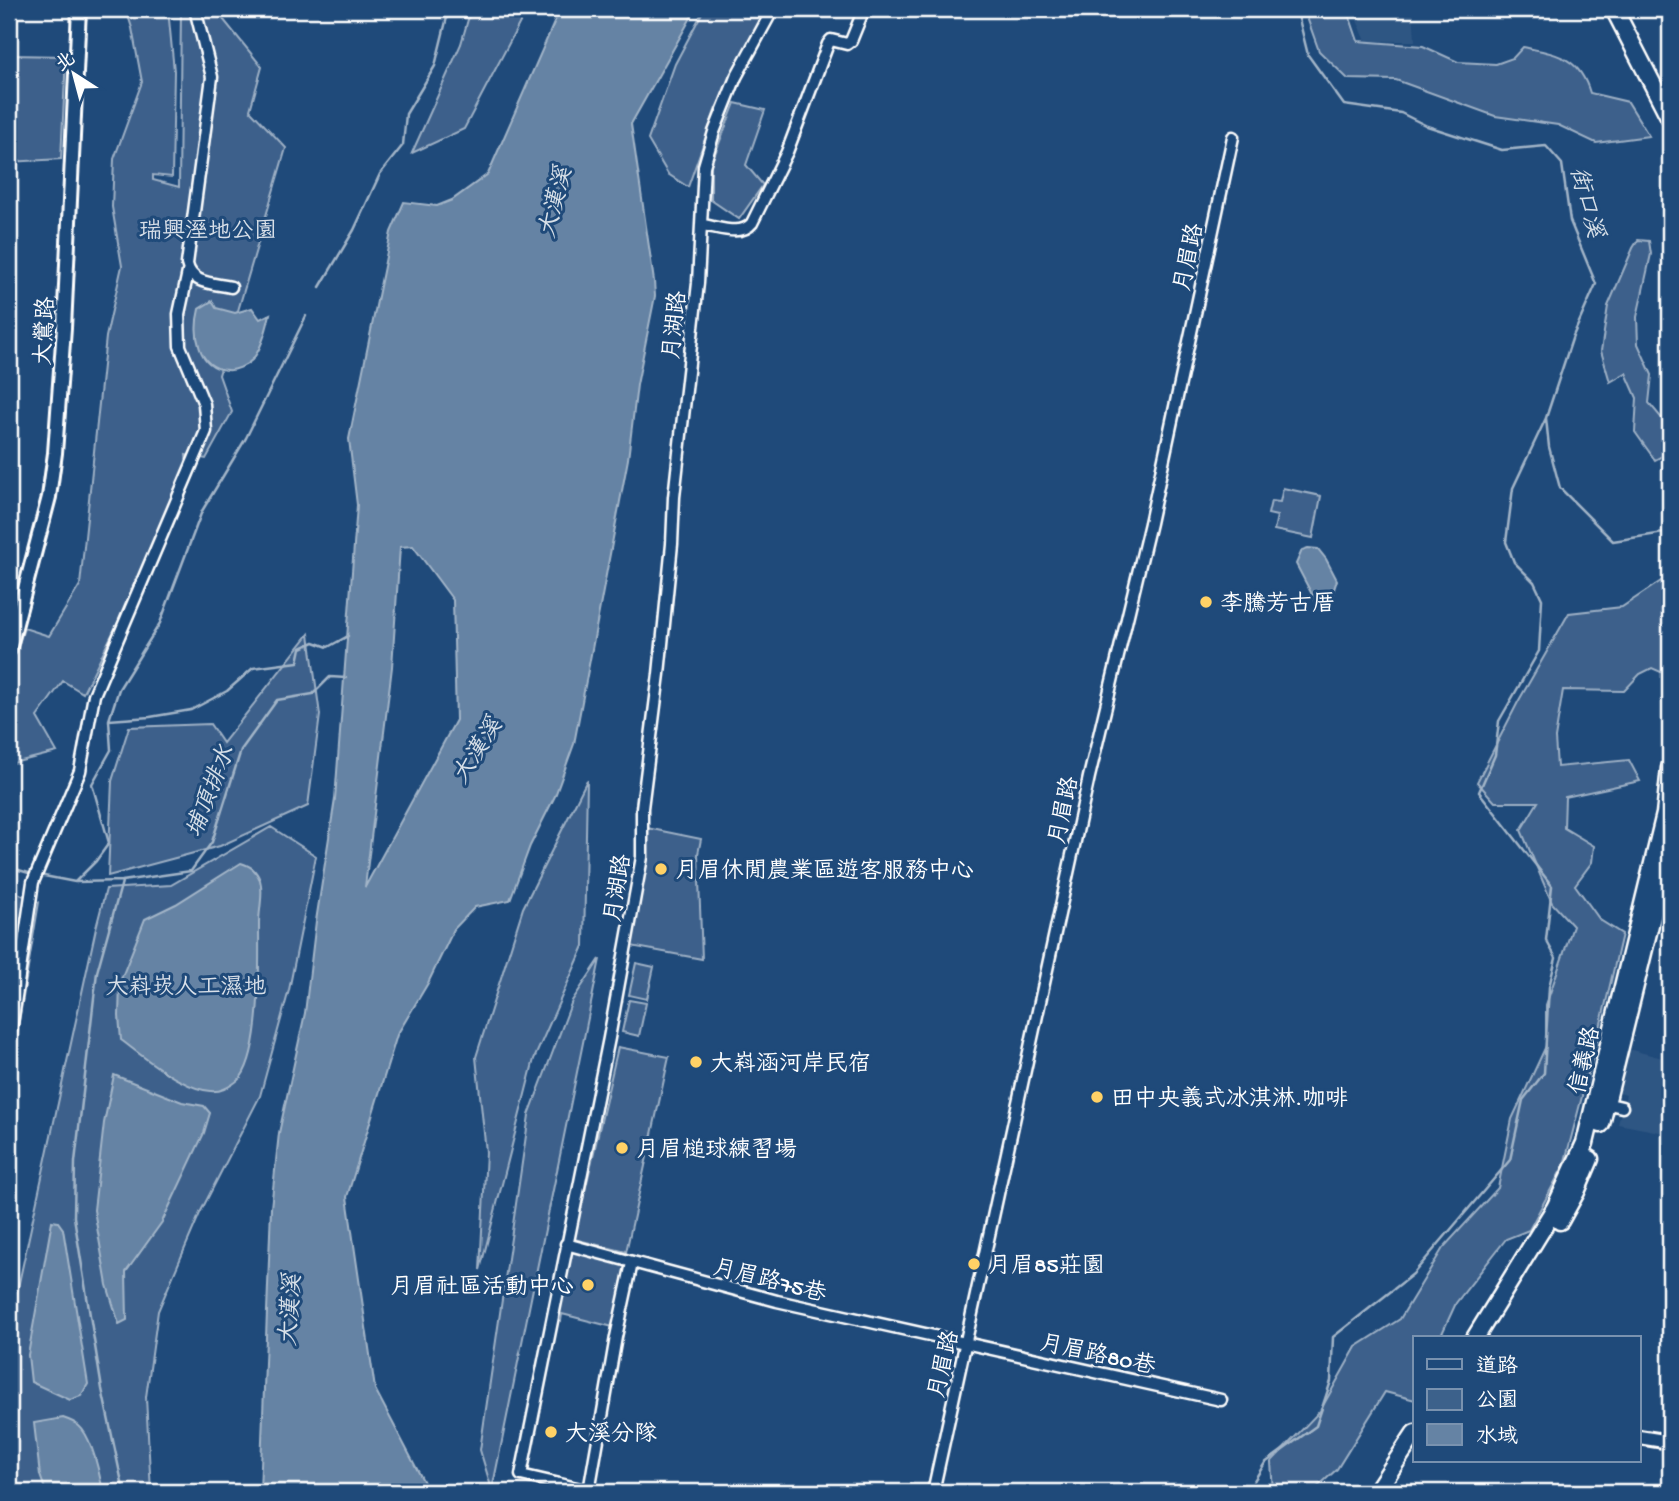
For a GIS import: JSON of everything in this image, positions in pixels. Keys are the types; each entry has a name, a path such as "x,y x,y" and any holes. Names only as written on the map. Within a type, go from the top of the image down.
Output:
{"main road":[{"path":"1614,9 1670,118"},
{"path":"1622,9 1670,102"},
{"name":"信義路","path":"1476,1336 1555,1208 1586,1143 1609,1104 1669,800 1670,768"},
{"name":"信義路","path":"1487,1336 1554,1232 1576,1192 1591,1156 1609,1104 1670,843"},
{"path":"1376,1492 1413,1436"},
{"path":"1387,1492 1413,1452"}],"street":[{"name":"大鶯路","path":"9,650 49,498 55,453 63,354 79,9"},
{"path":"9,1044 33,882 80,771 94,695 206,431 204,404 180,346 178,314 188,272 212,77 195,9"},
{"name":"月湖路","path":"592,1492 521,1475 609,1038 642,857 642,807 672,544 674,497 702,225 704,166 713,132 736,77 773,9"},
{"path":"702,225 741,231 752,223 787,152 828,44 831,40 847,44 851,41 864,9"},
{"name":"月眉路","path":"933,1492 1092,764 1150,523 1233,136"},
{"path":"188,272 201,281 231,287"},
{"name":"月眉路75巷","path":"566,1244 777,1301 966,1345"},
{"path":"592,1492 616,1338 632,1263"},
{"name":"月眉路80巷","path":"966,1345 1221,1400"},
{"path":"1640,1437 1670,1442"}],"shaded area":[{"path":"1352,9 1413,9 1415,41 1366,41"},
{"path":"1624,1048 1670,1060 1670,1134 1618,1124 1626,1095 1613,1091"}],"green space":[{"name":"瑞興溼地公園","path":"126,9 168,9 174,71 172,177 153,175 153,180 179,187 181,9 215,9 262,67 250,110 286,148 219,375 232,412 206,459 186,455 187,465 140,578 83,693 63,681 37,717 57,752 9,764 9,674 24,628 49,636 80,585 106,337 122,266 112,207 114,159 142,82"},
{"path":"471,9 527,9 464,129 412,153 461,44"},
{"path":"704,9 767,9 716,108 688,187 668,174 648,140 675,64"},
{"path":"1304,9 1347,9 1358,41 1423,46 1458,62 1496,64 1513,58 1523,47 1556,55 1580,71 1590,93 1628,102 1649,136 1596,143 1558,125 1495,116 1396,80 1348,79 1319,51"},
{"path":"9,55 66,56 61,159 9,162"},
{"path":"735,103 765,110 746,165 763,185 739,219 711,200 711,164"},
{"path":"1638,240 1649,241 1651,254 1637,317 1638,344 1652,375 1649,403 1670,428 1670,452 1655,460 1635,432 1637,398 1626,373 1610,382 1601,351 1608,306"},
{"path":"1283,488 1321,496 1313,538 1274,530 1277,516 1268,514 1271,501 1280,502"},
{"path":"1670,575 1670,676 1652,668 1640,674 1624,691 1563,690 1555,738 1557,767 1629,760 1640,781 1565,797 1564,828 1594,846 1592,862 1575,885 1600,920 1622,934 1564,1165 1529,1230 1506,1239 1456,1303 1441,1336 1413,1336 1413,1399 1385,1392 1337,1469 1312,1492 1273,1492 1271,1462 1320,1411 1356,1347 1400,1319 1443,1248 1498,1188 1512,1119 1546,1046 1546,1005 1573,926 1552,903 1521,830 1538,802 1495,802 1477,782 1518,702 1569,613 1622,607"},
{"path":"309,634 320,715 308,806 220,846 108,876 112,781 129,727 210,724 223,743"},
{"path":"587,780 584,946 534,1059 480,1270 486,1152 476,1057 523,908"},
{"name":"大嵙崁人工濕地","path":"271,827 316,856 289,990 260,1096 200,1213 158,1311 146,1397 151,1492 9,1492 9,1329 106,889 171,885"},
{"path":"647,828 701,839 698,854 702,959 631,946"},
{"path":"15,892 39,902 9,1081 9,894"},
{"path":"600,959 492,1490 480,1450 529,1115 572,1001"},
{"path":"636,963 654,967 647,999 629,995"},
{"path":"629,1000 646,1003 639,1036 622,1032"},
{"name":"月眉槌球練習場","path":"618,1047 669,1057 626,1252 574,1239"},
{"path":"567,1245 626,1260 613,1327 562,1314 561,1321 553,1319"}],"water":[{"name":"大漢溪","path":"560,9 693,9 693,14 631,124 655,296 637,385 628,459 574,744 555,796 530,846 510,900 475,907 454,929 428,983 397,1035 347,1197 375,1389 429,1492 260,1492 271,1208 279,1133 305,1013 335,799 357,505 349,439 391,232 404,202 437,206 452,200 488,174","holes":["413,546 453,600 456,720 365,887 392,667 400,547"]},
{"path":"212,301 216,308 235,313 252,308 260,319 270,314 259,350 252,360 240,368 217,368 203,356 197,338 197,318 199,309"},
{"path":"1318,549 1337,580 1331,598 1319,608 1296,564 1302,550"},
{"path":"241,863 255,871 261,885 259,979 253,1046 248,1063 236,1082 226,1088 212,1091 199,1089 170,1075 121,1040 120,982 145,919 176,904"},
{"path":"114,1075 182,1102 204,1106 210,1113 204,1133 162,1222 126,1272 127,1320 119,1324 107,1285 94,1210 104,1123"},
{"path":"52,1221 58,1222 63,1229 88,1384 81,1396 70,1400 31,1382 28,1355"},
{"path":"63,1418 72,1421 84,1431 95,1457 103,1492 46,1492 40,1475 34,1423"}],"waterway":[{"path":"320,287 354,230 380,174 403,145 406,114 435,66 449,9"},
{"name":"街口溪","path":"1294,9 1297,11 1308,55 1344,105 1401,113 1427,126 1502,150 1546,146 1562,164 1570,221 1596,284 1573,336 1546,418 1549,447 1560,488 1613,541 1670,532"},
{"path":"75,882 109,843 92,784 111,750 109,720 119,689 160,623 202,511 246,438 306,316"},
{"path":"1247,1492 1265,1463 1316,1426 1331,1381 1333,1337 1413,1274 1510,1160 1523,1100 1544,1073 1549,987 1556,958 1546,940 1552,886 1479,792 1495,755 1499,721 1539,651 1542,599 1534,582 1514,562 1506,542 1513,488 1546,418"},
{"path":"109,720 191,710 227,691 253,668 298,662 301,648 314,642 328,647 348,636"},
{"name":"埔頂排水","path":"39,875 75,882 122,881 191,871 212,842 241,750 277,700 313,694 330,677 346,678"},
{"name":"埔頂排水","path":"9,867 32,874"},
{"path":"122,882 97,972 75,1162 74,1217 102,1389 124,1492"}],"place":[{"name":"李騰芳古厝","path":"1206,602"},
{"name":"月眉休閒農業區遊客服務中心","path":"661,869"},
{"name":"大嵙涵河岸民宿","path":"696,1062"},
{"name":"田中央義式冰淇淋.咖啡","path":"1097,1097"},
{"name":"月眉槌球練習場","path":"622,1148"},
{"name":"月眉85莊園","path":"974,1264"},
{"name":"月眉社區活動中心","path":"588,1285"},
{"name":"大溪分隊","path":"551,1432"}]}
